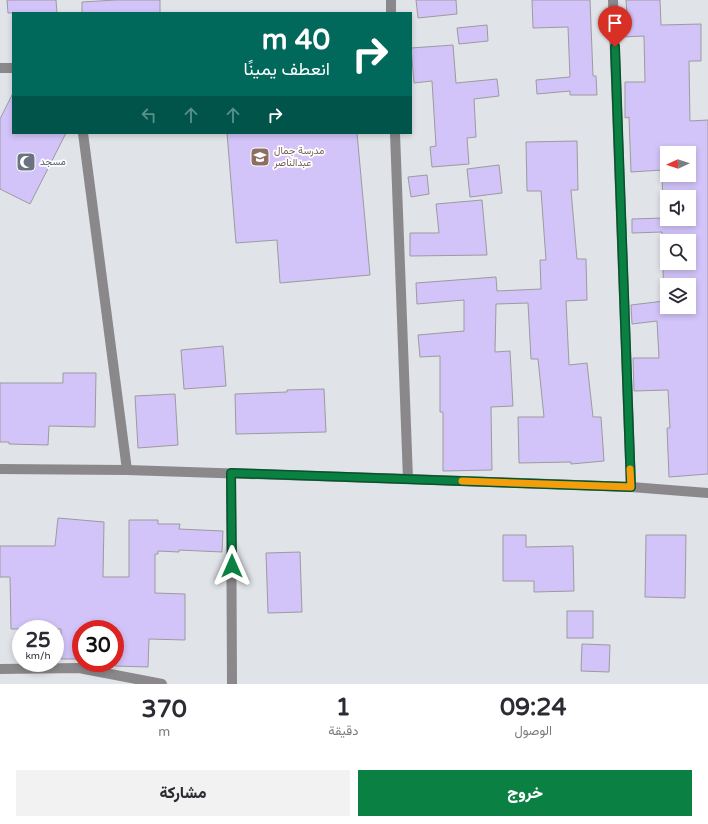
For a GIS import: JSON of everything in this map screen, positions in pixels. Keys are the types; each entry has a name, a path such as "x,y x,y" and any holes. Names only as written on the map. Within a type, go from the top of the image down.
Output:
{"street":[{"path":"391,0 391,12"},
{"path":"614,0 631,487"},
{"path":"0,68 12,68"},
{"path":"83,134 127,470"},
{"path":"395,134 408,479"},
{"path":"0,469 127,470 408,479 631,487 708,493"},
{"path":"231,473 232,684"},
{"path":"0,668 79,668 162,684"}],"building":[{"path":"7,0 56,0 57,12 8,13"},
{"path":"160,0 160,12 82,12 82,2"},
{"path":"416,0 456,0 457,14 418,18"},
{"path":"532,0 590,0 593,76 596,76 597,95 570,95 570,91 537,94 536,80 570,77 568,27 533,28"},
{"path":"626,0 660,0 661,25 701,24 701,61 689,61 690,121 708,120 708,474 669,477 667,428 670,428 668,390 634,391 633,358 659,358 657,321 632,324 631,305 660,301 660,314 696,314 696,278 663,278 663,270 696,270 696,234 662,234 662,232 632,233 632,219 660,218 660,226 696,226 696,190 662,190 662,182 696,182 696,146 660,146 660,170 631,172 629,117 625,118 625,82 645,82 644,36 621,37 620,15 627,15"},
{"path":"487,25 488,41 459,44 457,28"},
{"path":"453,45 456,83 497,79 499,96 474,99 476,137 467,138 469,164 432,167 430,147 436,146 432,81 414,83 412,48"},
{"name":"مسجد","path":"12,95 12,134 65,134 30,204 0,189 0,119"},
{"path":"227,134 357,134 370,275 280,283 277,240 236,243"},
{"path":"577,141 578,190 571,190 577,259 586,259 587,300 566,301 569,365 587,363 593,417 601,417 604,461 571,464 571,462 519,463 518,417 544,417 538,359 531,359 528,303 496,304 495,352 510,351 513,406 491,407 492,470 443,471 443,412 440,412 440,356 420,357 418,335 464,331 464,300 417,304 416,283 496,277 497,291 541,289 540,260 546,260 541,191 527,191 526,142"},
{"path":"499,165 502,193 470,197 467,169"},
{"path":"427,175 429,194 411,197 408,177"},
{"path":"482,200 487,255 410,256 410,233 439,233 436,204"},
{"path":"223,346 226,386 184,389 181,350"},
{"path":"63,373 96,373 95,427 49,426 48,445 9,444 9,442 0,442 0,383 63,383"},
{"path":"324,389 326,432 236,434 235,394"},
{"path":"175,394 178,445 138,448 135,396"},
{"path":"58,518 104,522 103,577 129,577 129,520 158,520 158,524 180,524 179,529 223,531 222,552 179,550 179,552 158,551 158,554 155,554 155,593 185,594 185,640 149,639 148,667 124,666 124,620 72,620 72,659 64,659 64,620 12,620 11,629 10,577 0,577 0,546 55,546"},
{"path":"503,535 526,535 526,547 573,546 574,591 534,592 534,581 503,581"},
{"path":"646,535 686,535 685,598 645,597"},
{"path":"300,552 302,612 268,613 266,553"},
{"path":"567,611 593,611 593,638 567,638"},
{"path":"582,644 610,645 609,672 581,671"}],"slow traffic":[{"path":"462,481 631,487 630,469"}],"place":[{"name":"مدرسة جمال عبدالناصر","path":"260,157"},
{"name":"مسجد","path":"26,162"}],"route":[{"path":"232,566 231,473 631,487 615,47"}]}
